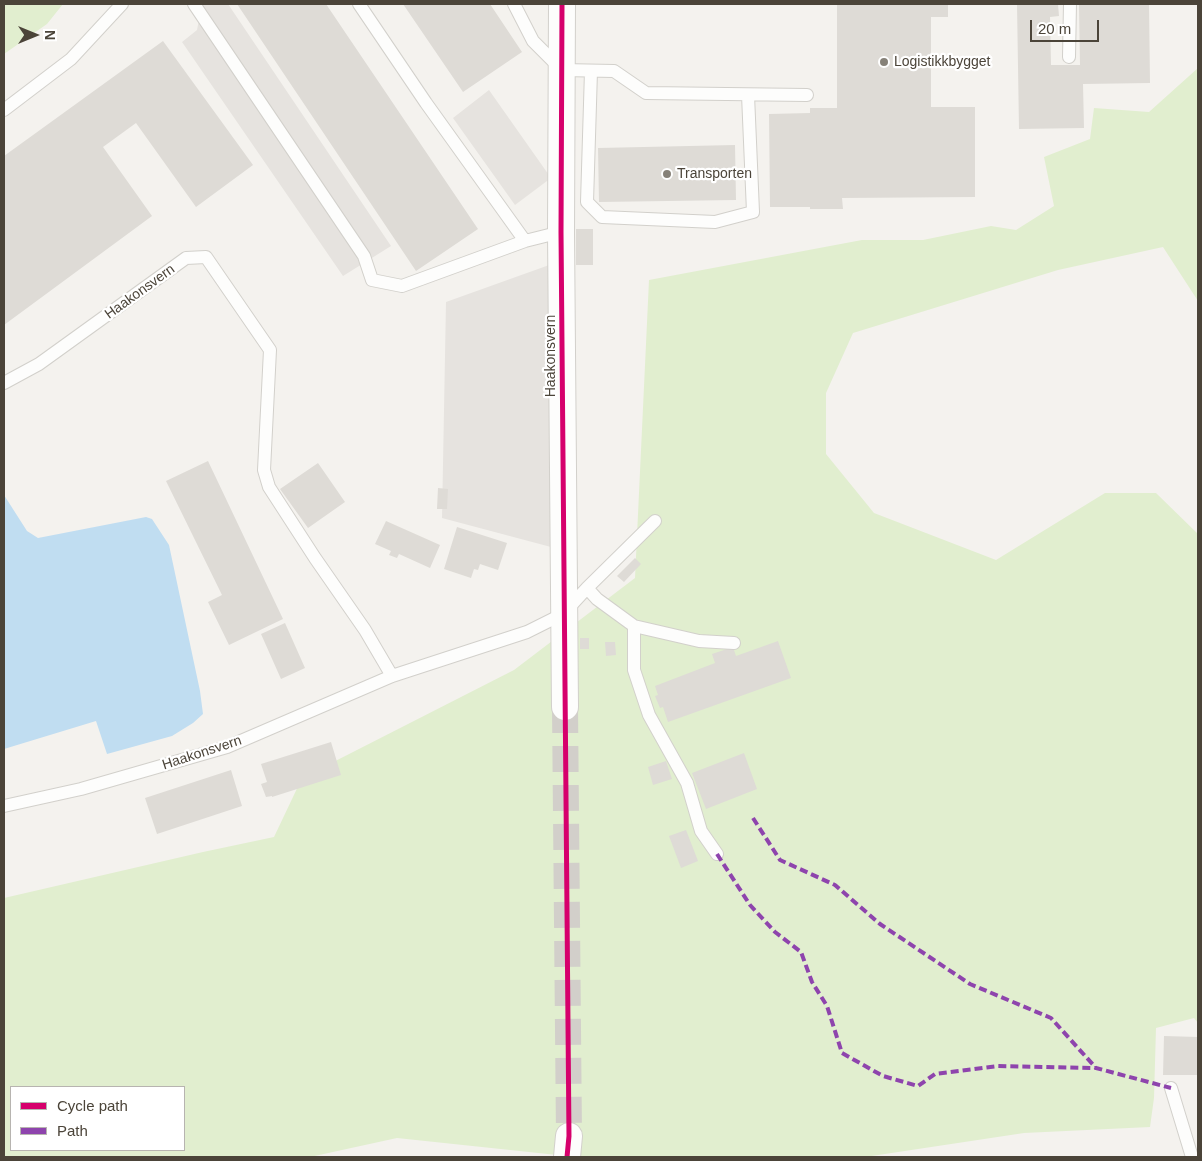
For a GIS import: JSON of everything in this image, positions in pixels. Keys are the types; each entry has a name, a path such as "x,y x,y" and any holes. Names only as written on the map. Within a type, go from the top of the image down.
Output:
{"street":[{"name":"Haakonsvern","path":"562,4 561,232 565,707"}],"lane":[{"path":"4,110 71,59 122,4"},
{"path":"194,4 364,256 372,280 402,286 526,241 561,232"},
{"path":"359,4 426,102 526,241"},
{"path":"514,4 533,41 562,70 614,72 646,93 807,95"},
{"path":"1069,57 1070,4"},
{"path":"591,71 587,202 602,217 715,222 753,212 748,95"},
{"name":"Haakonsvern","path":"4,383 39,364 186,258 206,257 270,350 264,470 269,487 314,558 365,630 392,676"},
{"name":"Haakonsvern","path":"4,806 81,789 227,747 392,676 527,632 563,614 655,521"},
{"path":"587,588 597,599 634,626 699,641 734,643"},
{"path":"634,626 634,670 648,716 686,783 701,831 717,854"},
{"path":"1171,1088 1192,1157"}],"green space":[{"path":"4,4 63,4 47,24 4,54"},
{"path":"1198,68 1198,301 1163,247 1058,270 853,333 826,393 826,454 874,513 996,560 1105,493 1156,493 1198,534 1198,1023 1194,1018 1156,1028 1154,1098 1150,1127 1024,1133 865,1157 576,1157 397,1138 310,1157 4,1157 4,898 274,837 302,778 514,670 635,578 649,280 862,240 923,240 991,226 1016,230 1054,206 1044,157 1090,139 1094,108 1149,112"}],"shaded area":[{"path":"202,4 228,4 391,246 343,276 182,42 197,30"},
{"path":"489,90 551,178 515,205 453,118"},
{"path":"552,264 551,547 442,518 446,302"}],"water":[{"path":"4,495 27,531 38,538 146,517 152,519 169,545 200,691 203,714 193,723 172,736 107,754 96,721 4,749"}],"building":[{"path":"237,4 326,4 478,229 416,271"},
{"path":"403,4 490,4 522,52 463,92"},
{"name":"Logistikkbygget","path":"837,4 948,4 948,17 931,17 931,107 975,107 975,197 842,198 843,209 770,207 769,114 810,113 810,108 837,108"},
{"path":"1017,4 1058,4 1059,16 1050,17 1051,65 1080,65 1079,5 1149,4 1150,83 1083,84 1084,128 1019,129"},
{"path":"163,41 253,165 196,207 136,123 103,147 152,216 4,325 4,156"},
{"name":"Transporten","path":"735,145 736,200 599,202 598,148"},
{"path":"576,229 593,229 593,265 576,265"},
{"path":"208,461 283,619 229,645 208,602 222,595 166,481"},
{"path":"318,463 345,502 308,528 280,489"},
{"path":"438,488 448,489 447,509 437,509"},
{"path":"386,521 440,545 430,568 399,554 397,558 389,555 391,551 375,544"},
{"path":"457,527 507,543 498,570 480,564 478,570 474,569 471,578 444,569"},
{"path":"635,558 641,564 624,582 617,576"},
{"path":"285,623 305,668 281,679 261,634"},
{"path":"580,638 589,638 589,649 580,649"},
{"path":"778,641 791,678 668,722 663,707 660,708 655,696 658,695 655,686 715,663 712,654 733,647 736,656"},
{"path":"605,642 615,642 616,655 606,656"},
{"path":"331,742 341,775 272,797 266,797 261,784 267,782 261,764"},
{"path":"744,753 757,789 706,809 692,773"},
{"path":"666,761 672,779 653,785 648,767"},
{"path":"231,770 242,806 157,834 145,798"},
{"path":"686,830 698,861 681,868 669,836"},
{"path":"1164,1036 1198,1037 1198,1075 1163,1075"}],"tunnel":[{"path":"565,707 569,1136"}],"marked path":[{"path":"753,818 780,860 835,885 880,924 970,984 1051,1018 1096,1068"},
{"path":"717,854 750,905 775,932 801,952 812,982 827,1006 842,1053 883,1076 918,1086 935,1074 998,1066 1096,1068 1171,1088"}],"cycle path":[{"path":"562,4 561,232 569,1136 567,1157"}],"place":[{"name":"Logistikkbygget","path":"884,62"},
{"name":"Transporten","path":"667,174"}]}
